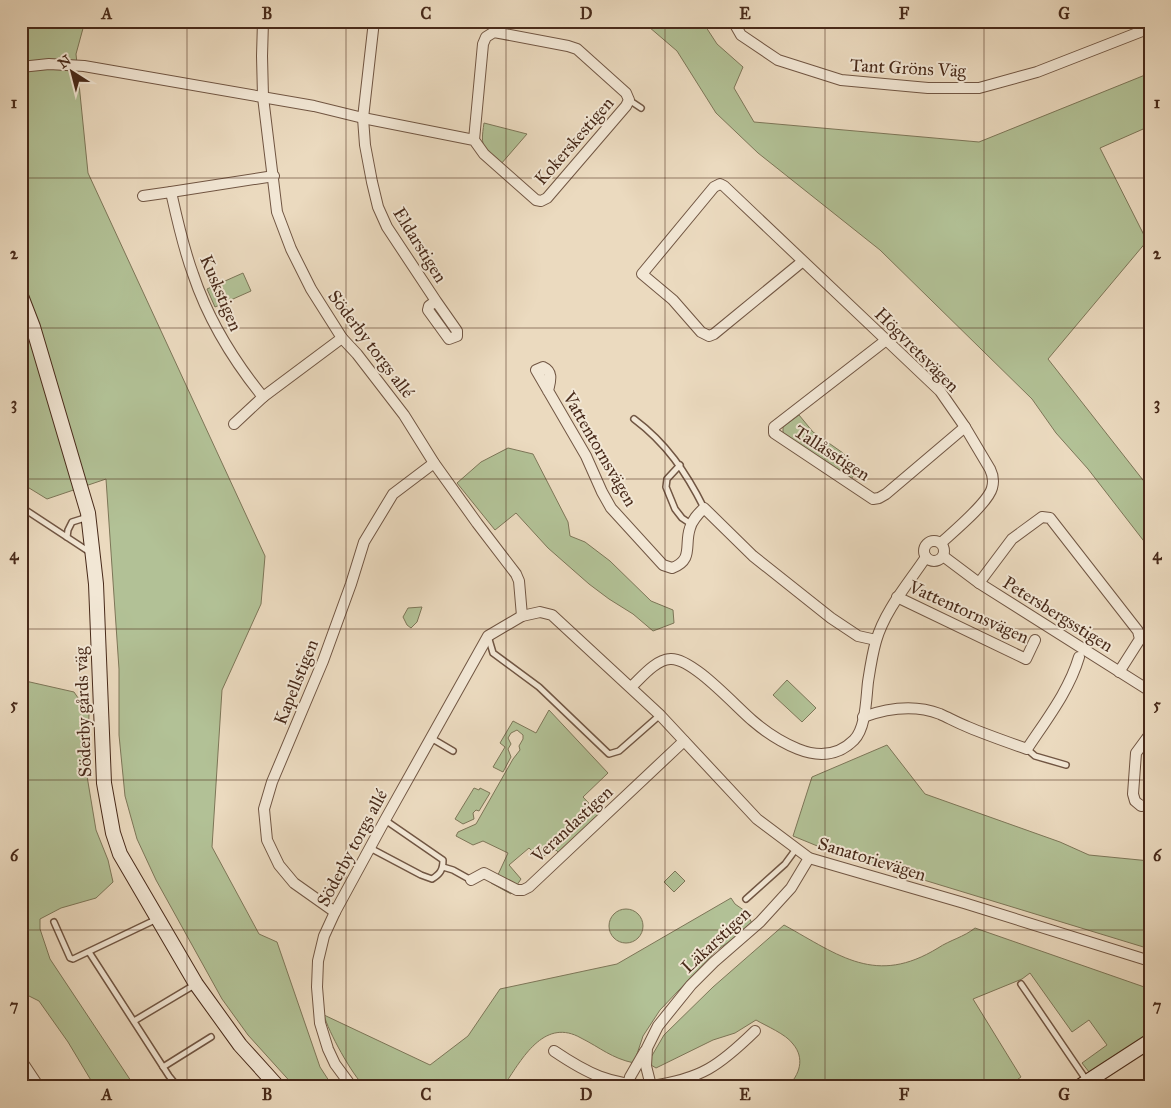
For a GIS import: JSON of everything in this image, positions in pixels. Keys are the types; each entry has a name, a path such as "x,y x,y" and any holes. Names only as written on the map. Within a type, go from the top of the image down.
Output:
{"main road":[{"name":"Söderby gårds väg","path":"21,296 34,327 89,516 101,682 104,782 113,832 120,854 196,984 240,1045 278,1087"},
{"path":"1083,1084 1150,1041"}],"street":[{"name":"Söderby torgs allé","path":"263,21 264,97 277,212 291,249 311,289 342,338 357,354 404,415 434,462 516,574 519,581 522,616"},
{"name":"Eldarstigen","path":"374,21 363,118 368,160 378,207 398,246 436,301"},
{"name":"Tant Gröns Väg","path":"733,21 741,35 778,60 841,80 928,88 979,88 1037,72 1150,28"},
{"name":"Kokerskestigen","path":"494,32 577,49 626,93 629,100 626,106 547,198 541,201 536,200 484,154 474,140 484,44 486,36 494,32"},
{"path":"21,67 49,64 84,66 314,106 363,118 474,140"},
{"path":"143,196 274,176"},
{"name":"Högvretsvägen","path":"803,261 714,334 709,336 704,335 673,300 642,274 714,187 720,184 724,186 940,391 965,427 990,469 993,476 993,487 988,498 941,543"},
{"name":"Kuskstigen","path":"171,192 193,275 215,325 238,365 263,397"},
{"path":"234,424 263,397 342,338"},
{"name":"Tallåsstigen","path":"885,340 774,427 774,433 873,499 886,494 965,427"},
{"name":"Vattentornsvägen","path":"548,391 586,456 611,508 663,565 672,568 681,565 685,560 691,524"},
{"name":"Kapellstigen","path":"336,912 294,883 279,865 267,840 264,809 272,782 323,661 364,542 393,494 434,462"},
{"path":"691,524 704,508 752,556 831,618 858,636 876,640"},
{"name":"Petersbergsstigen","path":"979,583 1012,540 1042,517 1050,518 1138,631 1140,639 1119,672"},
{"path":"928,542 941,543 944,549 943,556 936,561 926,557 924,550 928,542"},
{"name":"Petersbergsstigen","path":"943,556 979,583 1150,690"},
{"path":"897,597 926,557"},
{"name":"Vattentornsvägen","path":"631,687 663,660 671,658 687,663 754,722 781,742 812,754 822,755 842,750 854,740 862,727 876,640 897,597 1026,659 1035,640"},
{"name":"Sanatorievägen","path":"522,616 540,612 552,615 660,715 757,819 809,858 964,903 1150,961"},
{"path":"488,636 522,616"},
{"name":"Söderby torgs allé","path":"352,1087 335,1064 320,1023 317,987 318,961 324,936 385,820 488,636"},
{"path":"863,717 904,708 926,710 1027,750 1063,694 1075,672 1079,657"},
{"path":"1150,734 1136,753 1133,794 1135,801 1141,806 1150,805"},
{"name":"Verandastigen","path":"471,880 484,873 517,890 529,887 684,741"},
{"name":"Läkarstigen","path":"628,1085 630,1076 658,1026 674,1004 714,962 760,922 791,888 809,858"},
{"path":"554,1051 580,1068 601,1078 628,1085 651,1086 673,1083 705,1072 734,1051 755,1031"},
{"name":"Läkarstigen","path":"647,1048 646,1066 651,1086"},
{"path":"21,1060 39,1087"}],"lane":[{"path":"629,100 641,108"},
{"path":"634,419 680,465 704,508"},
{"path":"680,465 667,479 666,487 674,509 691,524"},
{"path":"21,507 93,555"},
{"path":"67,537 72,522 89,516"},
{"path":"488,636 493,653 539,687 609,754 619,751 660,715"},
{"path":"431,738 453,751"},
{"path":"1027,750 1035,756 1066,765"},
{"path":"370,848 420,875 432,879 439,874 443,867 443,860 385,820"},
{"path":"746,899 785,864 796,849"},
{"path":"443,867 471,880"},
{"path":"54,922 70,958 75,959 158,919"},
{"path":"90,952 163,1067 178,1087"},
{"path":"134,1021 196,984"},
{"path":"1020,984 1083,1084"},
{"path":"163,1067 211,1036"}],"green space":[{"path":"21,21 85,21 76,54 88,173 265,556 261,604 222,690 212,847 259,934 277,942 320,1067 333,1087 295,1087 248,1035 222,999 156,880 137,839 125,796 119,735 119,669 106,479 47,499 21,483"},
{"path":"642,21 702,21 717,44 743,67 734,88 754,122 979,142 1150,73 1150,126 1100,148 1147,241 1048,359 1150,489 1150,549 1088,469 1056,433 1032,399 880,250 758,153 716,113 677,51"},
{"path":"484,123 527,134 501,164 484,147 482,138"},
{"path":"243,273 251,291 215,307 207,289"},
{"path":"799,415 813,432 843,453 858,470 851,479 783,436 783,427"},
{"path":"508,448 533,454 568,522 570,536 585,542 610,561 651,601 673,610 674,623 653,631 633,614 589,584 548,548 516,513 495,530 457,483 481,462"},
{"path":"422,607 417,622 411,628 403,617 408,608"},
{"path":"21,680 74,692 89,714 87,776 96,830 108,860 113,882 96,898 61,908 40,919 40,929 50,959 135,1087 95,1087 68,1042 39,1001 21,992"},
{"path":"787,680 816,708 802,722 773,695"},
{"path":"549,710 608,773 583,797 602,817 562,856 556,850 539,858 529,848 509,865 521,879 511,894 491,883 493,878 496,879 508,853 483,841 473,845 456,836 458,832 476,824 520,750 519,746 523,735 517,730 511,733 508,738 511,744 508,749 511,757 503,772 493,767 505,747 500,743 513,721 536,733"},
{"path":"887,745 925,794 1060,842 1089,855 1150,861 1150,949 832,852 793,836 812,777"},
{"path":"474,788 479,790 480,788 490,793 479,811 476,810 473,813 474,819 463,824 455,819"},
{"path":"675,871 685,881 674,892 664,882"},
{"path":"731,898 735,904 745,911 752,923 747,929 717,950 660,1010 643,1036 634,1063 612,1056 581,1038 568,1033 557,1033 537,1042 521,1060 507,1081 512,1087 365,1087 341,1052 324,1015 430,1065 468,1036 500,989 617,964"},
{"path":"626,909 638,914 643,926 638,938 626,943 614,938 609,926 614,914"},
{"path":"784,925 841,956 877,966 896,965 916,959 975,928 1150,989 1150,1034 1089,1072 1082,1063 1107,1045 1089,1020 1072,1032 1030,973 1022,979 973,999 1021,1077 1007,1087 787,1087 798,1072 800,1061 797,1049 786,1037 756,1020 735,1033 713,1040 656,1068 651,1065 650,1059 664,1035 713,987"}]}
